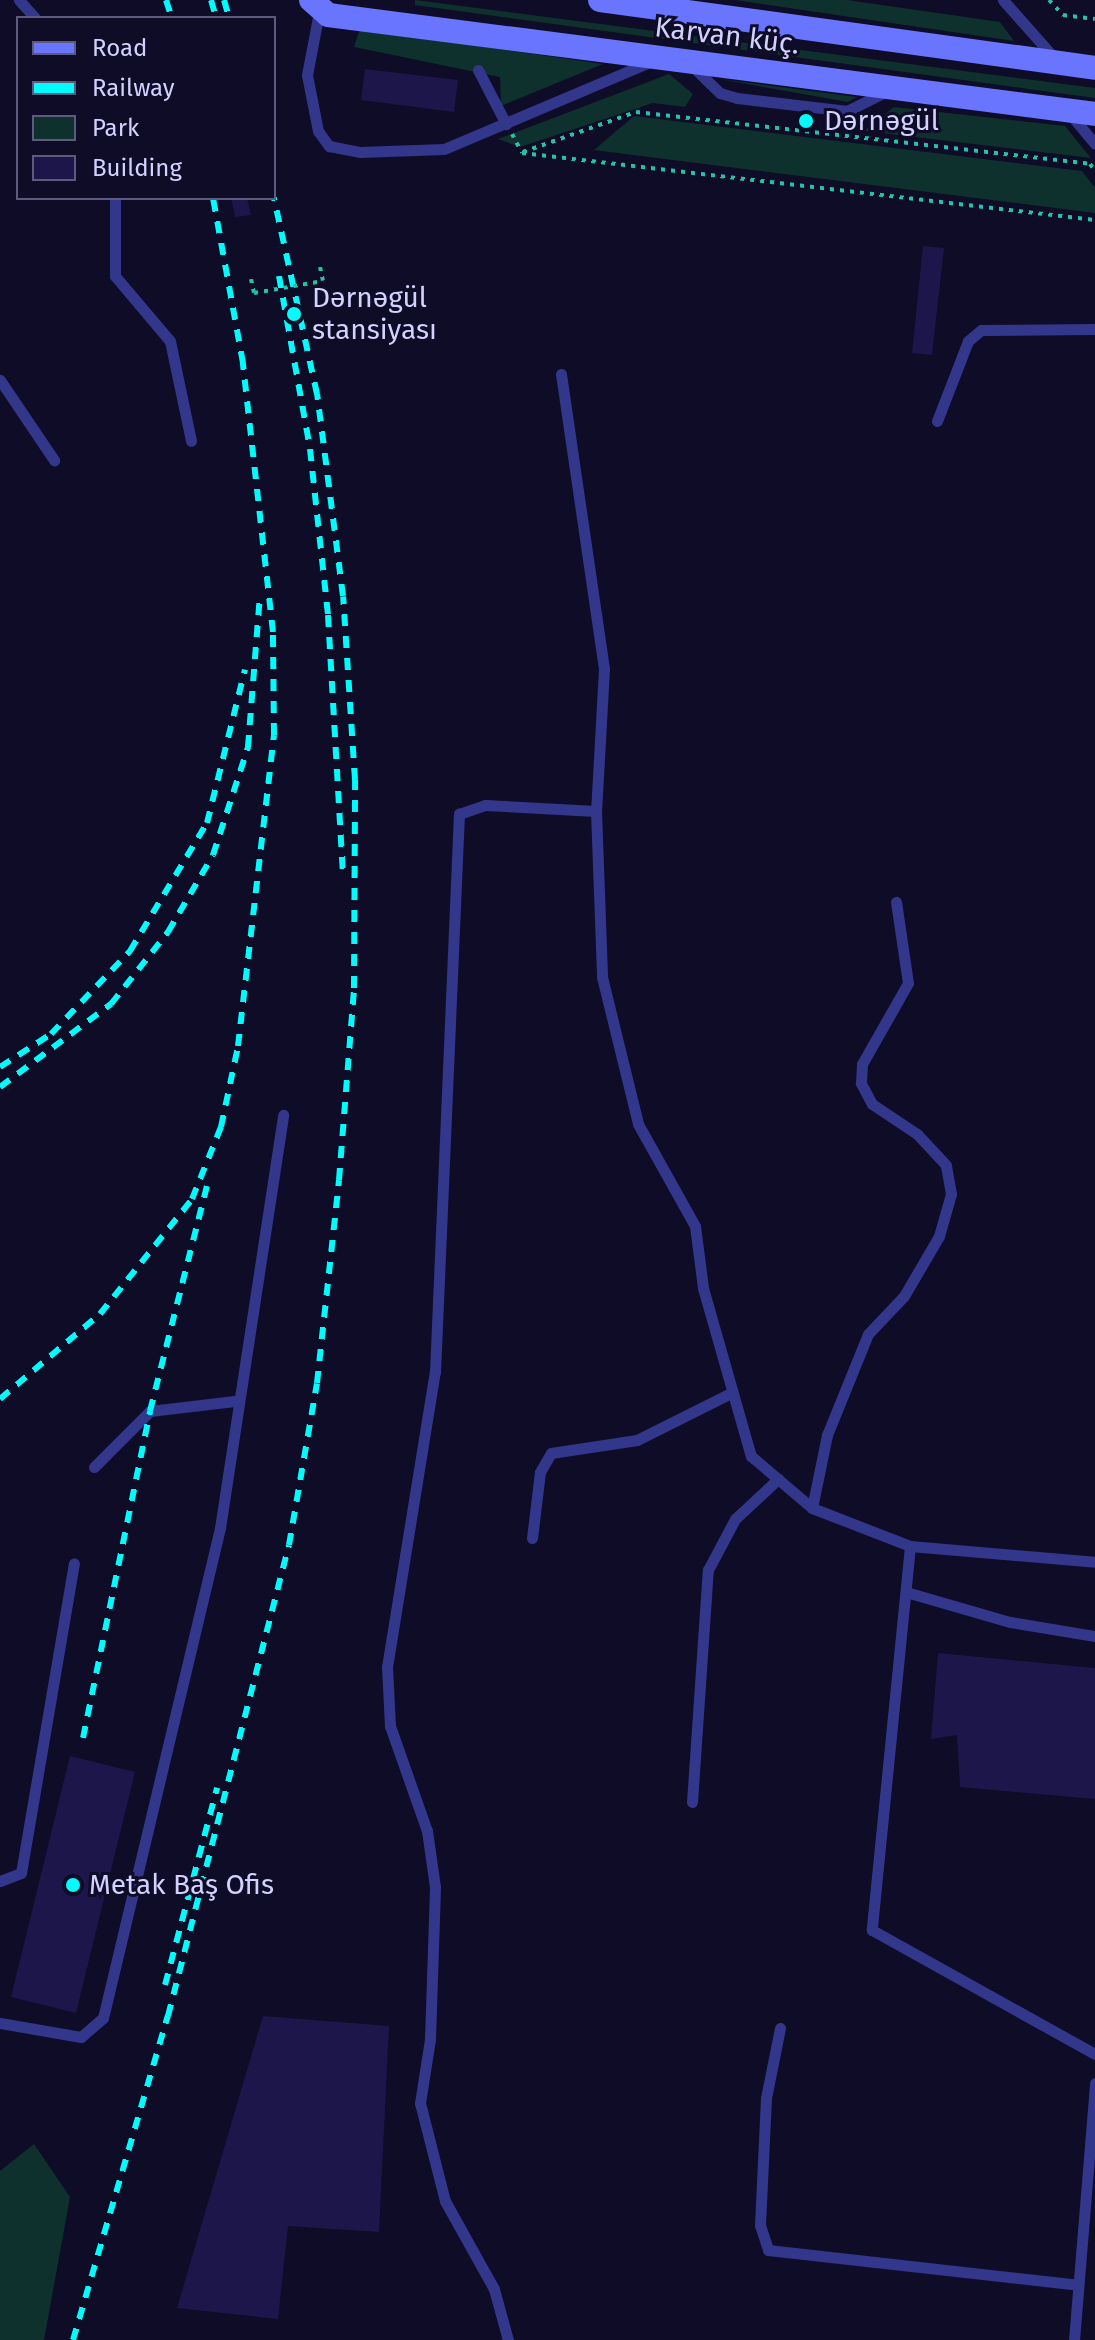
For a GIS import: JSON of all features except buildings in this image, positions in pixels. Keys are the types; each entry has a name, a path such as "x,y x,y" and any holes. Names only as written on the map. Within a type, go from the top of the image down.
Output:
{"street":[{"name":"Karvan küç.","path":"600,0 674,5 1095,68"},
{"name":"Karvan küç.","path":"315,6 394,11 660,58 1095,114"}],"lane":[{"path":"19,0 33,16"},
{"path":"1003,0 1059,64"},
{"path":"315,6 307,75 318,131 329,146 420,155 506,124 660,58"},
{"path":"478,70 506,124"},
{"path":"1068,111 1095,144"},
{"path":"115,200 115,276 170,341 191,441"},
{"path":"937,421 968,341 981,330 1095,329"},
{"path":"561,374 604,669 596,811 596,926 620,1056 638,1124 695,1226 731,1393 751,1456 812,1508 910,1546 1095,1562"},
{"path":"0,380 54,460"},
{"path":"508,2340 494,2289 445,2201 420,2103 430,2039 435,1887 427,1831 390,1726 387,1667 435,1372 459,814 485,805 596,811"},
{"path":"812,1508 827,1435 868,1334 904,1296 939,1236 951,1194 946,1165 917,1134 872,1104 861,1083 862,1064 908,983 896,902"},
{"path":"0,2023 81,2037 103,2018 215,1553 234,1401 283,1115"},
{"path":"532,1538 540,1472 551,1453 637,1440 731,1393"},
{"path":"94,1467 150,1411 234,1401"},
{"path":"692,1802 708,1570 735,1519 778,1479"},
{"path":"910,1546 872,1930 1095,2054"},
{"path":"0,1881 21,1873 74,1563"},
{"path":"906,1592 1010,1622 1095,1636"},
{"path":"780,2028 765,2130 760,2225 768,2250 1078,2285"},
{"path":"1074,2340 1095,2083"}],"path":[{"path":"1049,0 1063,15 1095,19"},
{"path":"522,153 636,112 1090,164 1095,171"},
{"path":"506,124 522,153"},
{"path":"522,153 1095,220"},
{"path":"251,279 254,293 323,281 320,267"}],"green space":[{"path":"415,0 1095,88 1095,98 415,5"},
{"path":"735,0 847,0 1000,22 1014,41"},
{"path":"360,29 603,64 501,106 500,77 354,47"},
{"path":"669,74 693,94 685,107 653,103 520,147 498,139"},
{"path":"719,79 857,97 848,102"},
{"path":"894,107 1065,126 1091,158 864,131"},
{"path":"634,116 1082,171 1095,188 1095,213 594,150"},
{"path":"34,2144 70,2197 44,2340 0,2340 0,2171"}],"railway":[{"path":"166,0 171,16"},
{"path":"211,0 215,16"},
{"path":"224,0 228,16"},
{"path":"0,1399 100,1314 192,1199 221,1127 238,1046 274,735 273,632 243,363 213,200"},
{"path":"73,2340 168,2016 289,1545 317,1383 339,1180 354,988 355,780 343,596 317,394 274,200"},
{"path":"279,276 310,449 328,615 343,872"},
{"path":"0,1087 111,1004 168,932 213,855 248,747 260,596"},
{"path":"0,1067 51,1034 130,951 207,823 245,670"},
{"path":"83,1738 150,1411 207,1186"},
{"path":"165,1985 217,1788"}],"place":[{"name":"Dərnəgül","path":"806,121"},
{"name":"Dərnəgül stansiyası","path":"294,314"},
{"name":"Metak Baş Ofis","path":"73,1885"}]}
